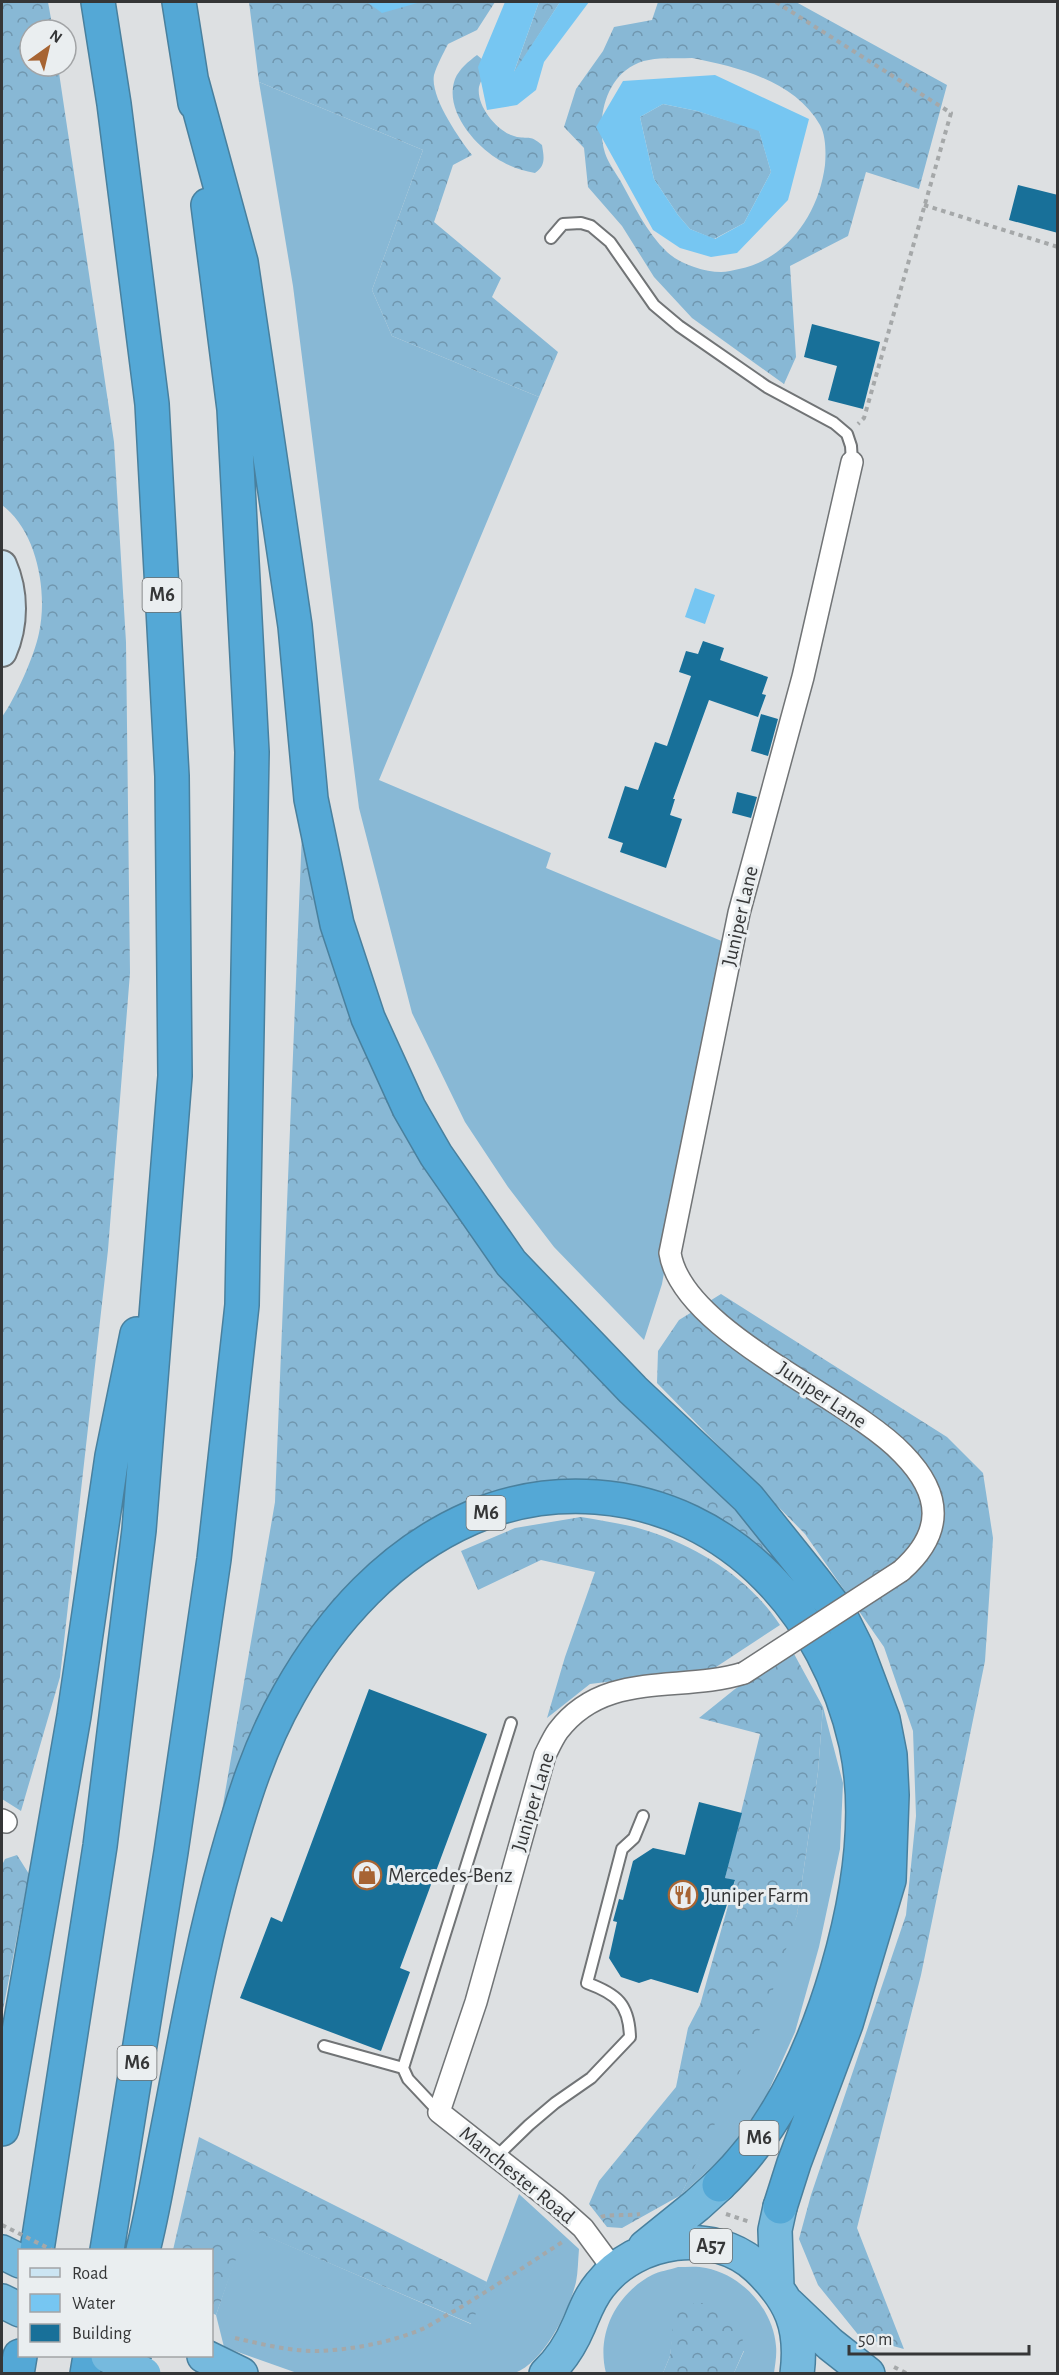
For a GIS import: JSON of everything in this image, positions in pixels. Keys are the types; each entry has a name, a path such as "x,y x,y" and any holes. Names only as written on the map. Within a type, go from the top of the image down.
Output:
{"highway":[{"name":"M6","path":"37,2249 100,1846 140,1530 175,1076 172,776 153,427 114,104 98,2"},
{"name":"M6","path":"107,2249 171,1852 214,1559 242,1305 252,752 234,409 192,82 179,2"},
{"name":"M6","path":"192,82 241,262 295,626 310,800 337,924 368,1018 409,1108 436,1155 511,1263 633,1390 748,1498 839,1613 865,1668 883,1719 890,1755 892,1796 889,1880 846,2024 794,2163 778,2219"},
{"name":"M6","path":"2,2129 74,1716 112,1456 165,1191"},
{"name":"M6","path":"143,2249 191,2007 217,1890 244,1797 265,1739 320,1645 348,1609 383,1573 428,1541 471,1518 508,1505 542,1498 576,1496 614,1498 645,1504 700,1526 729,1544 759,1568 789,1599 812,1631 842,1699 856,1746 861,1784 861,1857 844,1947 826,2008 793,2086 740,2165 708,2195"},
{"path":"624,2263 708,2195"},
{"path":"778,2219 782,2295"},
{"name":"A57","path":"546,2373 565,2352 594,2293 624,2263 664,2244 690,2242 723,2248 753,2263 830,2344 868,2373"},
{"path":"2,2252 18,2260"},
{"name":"A57","path":"782,2295 798,2332 797,2373"},
{"path":"2,2301 18,2309"},
{"name":"A57","path":"578,2373 576,2350 580,2324"},
{"path":"215,2346 241,2373"},
{"path":"17,2373 20,2357"},
{"path":"87,2373 90,2357"},
{"path":"112,2357 144,2373"},
{"path":"113,2373 117,2357"}],"main road":[{"path":"2,565 10,593 11,618 2,652"}],"street":[{"name":"Juniper Lane","path":"439,2112 476,2002 545,1755 558,1731 578,1710 606,1694 631,1686 722,1680 744,1673 901,1571 925,1547 931,1533 934,1518 932,1500 915,1468 902,1452 720,1324 689,1295 678,1280 670,1253 739,913 803,677 852,462"},
{"name":"Manchester Road","path":"439,2112 556,2204 624,2263"}],"lane":[{"path":"551,238 563,224 581,223 591,226 610,242 654,304 679,326 767,387 834,423 846,434 851,446 852,462"},
{"path":"439,2112 408,2079 404,2068 511,1723"},
{"path":"496,2157 546,2110 591,2078 630,2037 629,2023 623,2004 606,1990 587,1983 622,1849 634,1838 643,1816"},
{"path":"324,2046 404,2068"}],"path":[{"path":"776,2 951,113 864,418 846,434"},
{"path":"924,205 1058,247"},
{"path":"708,2195 778,2219"},
{"path":"2,2225 50,2249"},
{"path":"215,2346 260,2344 315,2351 395,2338 422,2329 469,2302 562,2242"}],"green space":[{"path":"2,2 48,2 51,18 18,18 18,78 60,78 114,442 126,642 130,973 108,1250 60,1677 21,1811 2,1799 2,717 29,665 39,633 42,599 37,563 31,546 24,530 2,505"},
{"path":"249,2 495,2 477,30 448,44 434,75 436,94 441,105 453,128 472,155 453,165 434,222 501,278 492,297 558,352 539,397 392,336 372,290 423,150 259,82"},
{"path":"539,2 560,2 513,75"},
{"path":"658,2 796,2 947,85 919,189 866,172 848,236 790,266 796,357 784,384 692,318 654,277 622,226 588,187 584,148 564,127 576,89 603,51 614,27 652,20","holes":["692,58 728,66 764,78 781,87 809,110 820,125 825,145 822,183 816,200 798,231 786,244 757,264 723,272 707,271 685,264 667,252 641,218 608,160 602,141 602,116 605,103 609,92 624,72 647,60"]},
{"path":"477,55 489,65 480,84 479,94 490,118 510,134 532,139 542,145 543,164 535,173 510,165 487,152 470,134 457,113 453,90 455,79"},
{"path":"259,82 423,150 372,290 392,336 539,397 379,780 551,853 546,868 724,942 662,1284 644,1340 554,1247 508,1187 465,1122 412,1013 359,808 293,286"},
{"path":"663,104 697,111 759,130 771,172 744,223 714,239 690,229 654,179 640,117"},
{"path":"302,831 382,1088 447,1201 537,1314 747,1522 790,1583 621,1486 371,1564 220,1822 275,1502"},
{"path":"721,1294 947,1437 983,1473 993,1538 985,1661 921,1975 857,2228 904,2349 860,2337 818,2285 799,2239 811,2195 906,1915 916,1816 913,1731 884,1647 805,1534 657,1383 658,1351 679,1320"},
{"path":"581,1517 648,1531 705,1556 754,1593 780,1625 713,1669 590,1684 547,1718 565,1657 595,1572 541,1560 478,1590 461,1551 515,1528"},
{"path":"793,1652 823,1707 818,1772 797,1915 761,2027 681,2195 622,2228 607,2227 589,2204 599,2181 676,2087 688,2028 700,2005 735,1881 725,1878 760,1734 699,1718 735,1689"},
{"path":"823,1707 843,1783 840,1849 819,1947 795,2032 764,2101 725,2155 681,2195 719,2112 797,1915 818,1772"},
{"path":"17,1855 29,1874 2,2015 2,1865 5,1859"},
{"path":"199,2137 487,2282 472,2324 247,2228 216,2315 213,2314 213,2249 173,2249"},
{"path":"519,2194 579,2249 573,2294 561,2321 536,2358 515,2373 297,2373 224,2347 216,2315 246,2227 471,2324"},
{"path":"678,2267 703,2267 719,2272 732,2278 753,2296 769,2319 774,2332 776,2360 774,2373 734,2373 744,2351 672,2341 670,2356 663,2373 606,2373 604,2344 612,2316 619,2304 639,2283 658,2272"},
{"path":"695,2303 719,2303 731,2311 741,2328 744,2350 734,2373 663,2373 670,2356 673,2324 678,2311"}],"water":[{"path":"367,2 421,2 382,13"},
{"path":"505,2 539,2 514,72 560,2 589,2 544,62 536,90 517,105 487,110 478,67"},
{"path":"715,75 809,119 788,200 737,253 711,257 680,248 653,230 596,127 623,81","holes":["663,104 697,111 759,131 771,172 744,223 715,239 690,229 654,179 640,117"]},
{"path":"695,588 715,595 705,624 685,617"}],"building":[{"path":"1018,185 1058,195 1058,233 1009,220"},
{"path":"812,324 880,342 863,409 828,400 837,366 804,357"},
{"path":"703,641 724,648 720,660 768,677 762,694 766,695 758,717 709,700 673,799 675,799 670,815 682,819 666,868 620,852 623,843 608,838 625,786 638,790 655,742 667,746 691,676 679,672 686,651 698,654"},
{"path":"761,714 778,719 768,756 751,751"},
{"path":"737,792 757,797 751,818 732,813"},
{"name":"Mercedes-Benz","path":"369,1689 487,1734 400,1968 410,1972 381,2051 240,1998 271,1917 282,1922"},
{"name":"Juniper Farm","path":"699,1802 742,1813 725,1878 735,1880 698,1993 651,1979 639,1983 621,1977 609,1958 617,1922 613,1921 619,1899 623,1900 633,1861 653,1848 685,1855"}],"place":[{"name":"Mercedes-Benz","path":"367,1875"},
{"name":"Juniper Farm","path":"683,1895"}]}
